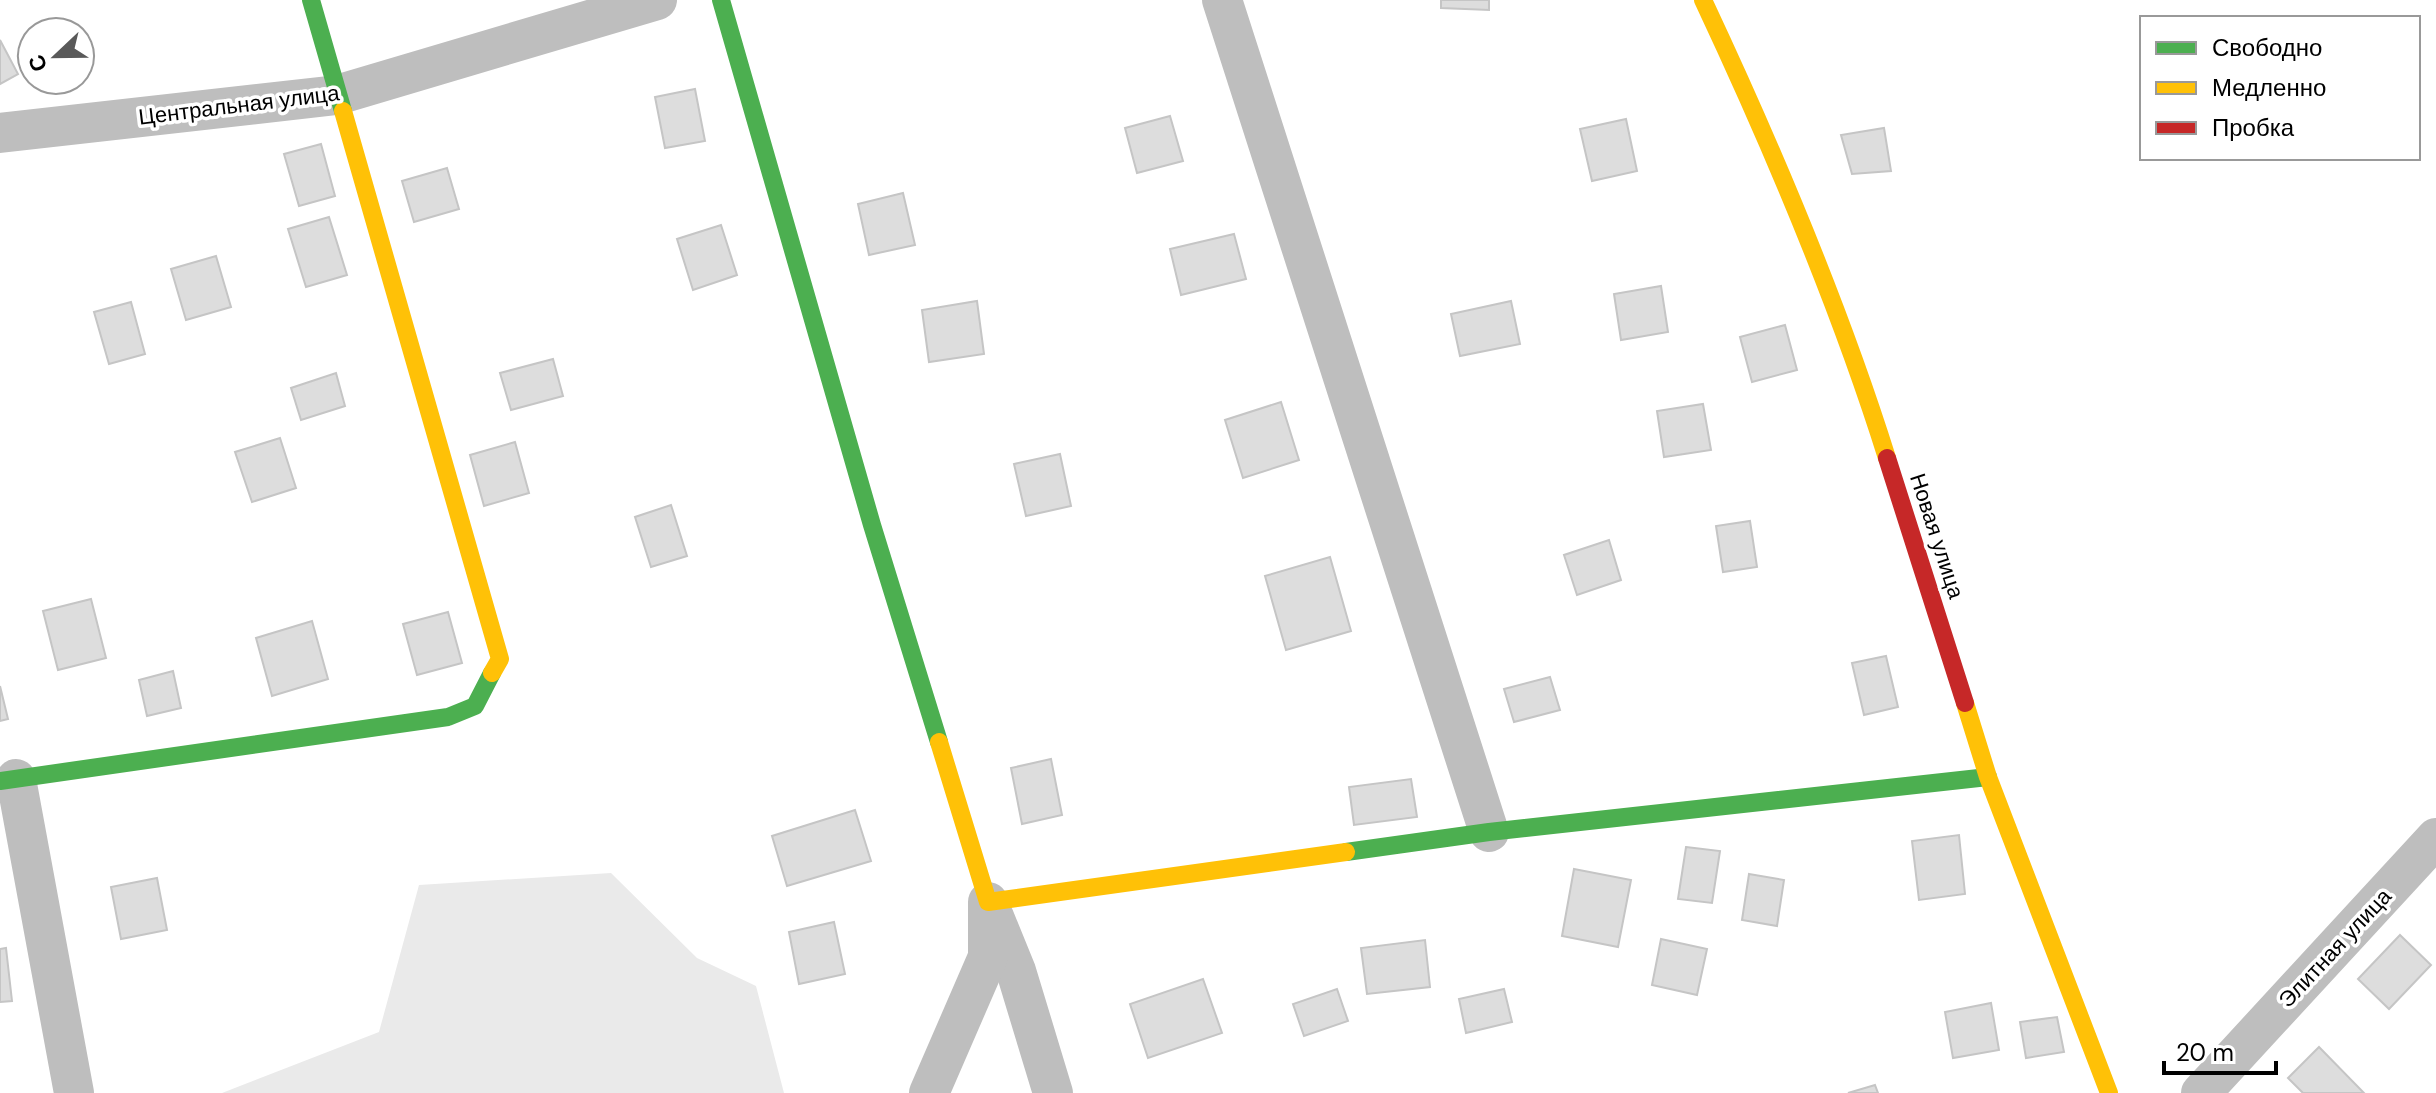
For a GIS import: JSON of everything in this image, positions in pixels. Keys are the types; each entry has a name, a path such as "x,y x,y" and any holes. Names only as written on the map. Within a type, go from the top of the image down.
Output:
{"street":[{"path":"74,1093 8,780 448,717 475,706 500,659 311,0"},
{"name":"Центральная улица","path":"0,133 337,95 657,0"},
{"path":"721,0 872,525 988,902 1016,971 1053,1093"},
{"path":"1222,0 1489,832"},
{"name":"Новая улица","path":"1703,0 1753,106 1861,375 1988,777 2109,1093"},
{"path":"988,902 1489,832 1988,777"},
{"name":"Элитная улица","path":"2201,1093 2436,838"},
{"path":"929,1093 988,957 988,902"}],"shaded area":[{"path":"611,873 697,958 756,986 784,1093 222,1093 379,1032 419,885"}],"building":[{"path":"1441,0 1489,0 1489,10 1441,8"},
{"path":"0,40 16,75 0,84"},
{"path":"695,89 705,141 665,148 655,97"},
{"path":"1170,116 1183,161 1137,173 1125,128"},
{"path":"1626,119 1637,171 1592,181 1580,129"},
{"path":"1884,128 1891,171 1852,174 1841,135"},
{"path":"321,144 335,196 299,206 284,154"},
{"path":"447,168 459,209 414,222 402,181"},
{"path":"903,193 915,245 869,255 858,204"},
{"path":"329,217 347,275 306,287 288,229"},
{"path":"721,225 737,275 693,290 677,239"},
{"path":"1234,234 1246,279 1181,295 1170,249"},
{"path":"216,256 231,307 186,320 171,269"},
{"path":"1661,286 1668,332 1621,340 1614,294"},
{"path":"977,301 984,354 929,362 922,310"},
{"path":"1511,301 1520,344 1460,356 1451,314"},
{"path":"131,302 145,354 109,364 94,312"},
{"path":"1785,325 1797,370 1752,382 1740,337"},
{"path":"553,359 563,396 511,410 500,373"},
{"path":"336,373 345,406 301,420 291,388"},
{"path":"1281,402 1299,460 1243,478 1225,420"},
{"path":"1703,404 1711,450 1664,457 1657,411"},
{"path":"280,438 296,488 252,502 235,452"},
{"path":"515,442 529,493 484,506 470,455"},
{"path":"1060,454 1071,506 1026,516 1014,464"},
{"path":"671,505 687,556 651,567 635,517"},
{"path":"1750,521 1757,567 1723,572 1716,526"},
{"path":"1609,540 1621,580 1577,595 1564,555"},
{"path":"1330,557 1351,631 1286,650 1265,576"},
{"path":"91,599 106,658 58,670 43,611"},
{"path":"448,612 462,663 417,675 403,624"},
{"path":"312,621 328,679 272,696 256,638"},
{"path":"1886,656 1898,707 1864,715 1852,663"},
{"path":"173,671 181,708 147,716 139,680"},
{"path":"1550,677 1560,710 1514,722 1504,689"},
{"path":"0,686 8,719 0,721"},
{"path":"1051,759 1062,815 1022,824 1011,768"},
{"path":"1411,779 1417,817 1354,825 1349,787"},
{"path":"855,810 871,861 787,886 772,836"},
{"path":"1959,835 1965,894 1919,900 1912,841"},
{"path":"1686,847 1720,851 1712,903 1678,899"},
{"path":"1574,869 1631,880 1618,947 1562,936"},
{"path":"1749,874 1784,880 1777,926 1742,920"},
{"path":"157,878 167,930 121,939 111,887"},
{"path":"834,922 845,974 799,984 789,932"},
{"path":"2400,935 2431,965 2389,1009 2358,979"},
{"path":"1661,939 1707,949 1697,995 1652,985"},
{"path":"1425,940 1430,987 1367,994 1361,948"},
{"path":"6,948 12,1001 0,1002 0,949"},
{"path":"1203,979 1222,1033 1148,1058 1130,1004"},
{"path":"1337,989 1348,1021 1304,1036 1293,1004"},
{"path":"1504,989 1512,1022 1466,1033 1459,999"},
{"path":"1991,1003 1999,1050 1953,1058 1945,1012"},
{"path":"2057,1017 2064,1052 2026,1058 2020,1022"},
{"path":"2319,1047 2364,1093 2303,1093 2288,1078"},
{"path":"1875,1085 1878,1093 1848,1093"}],"traffic: fast":[{"path":"311,0 343,111"},
{"path":"721,0 872,525 939,742"},
{"path":"0,781 448,717 475,706 492,673"},
{"path":"1346,852 1489,832 1988,777"}],"traffic: slow":[{"path":"1703,0 1803,226 1887,458"},
{"path":"343,111 500,659 492,673"},
{"path":"1965,703 1988,777 2109,1093"},
{"path":"939,742 988,902 1346,852"}],"traffic: jam":[{"path":"1887,458 1965,703"}]}
